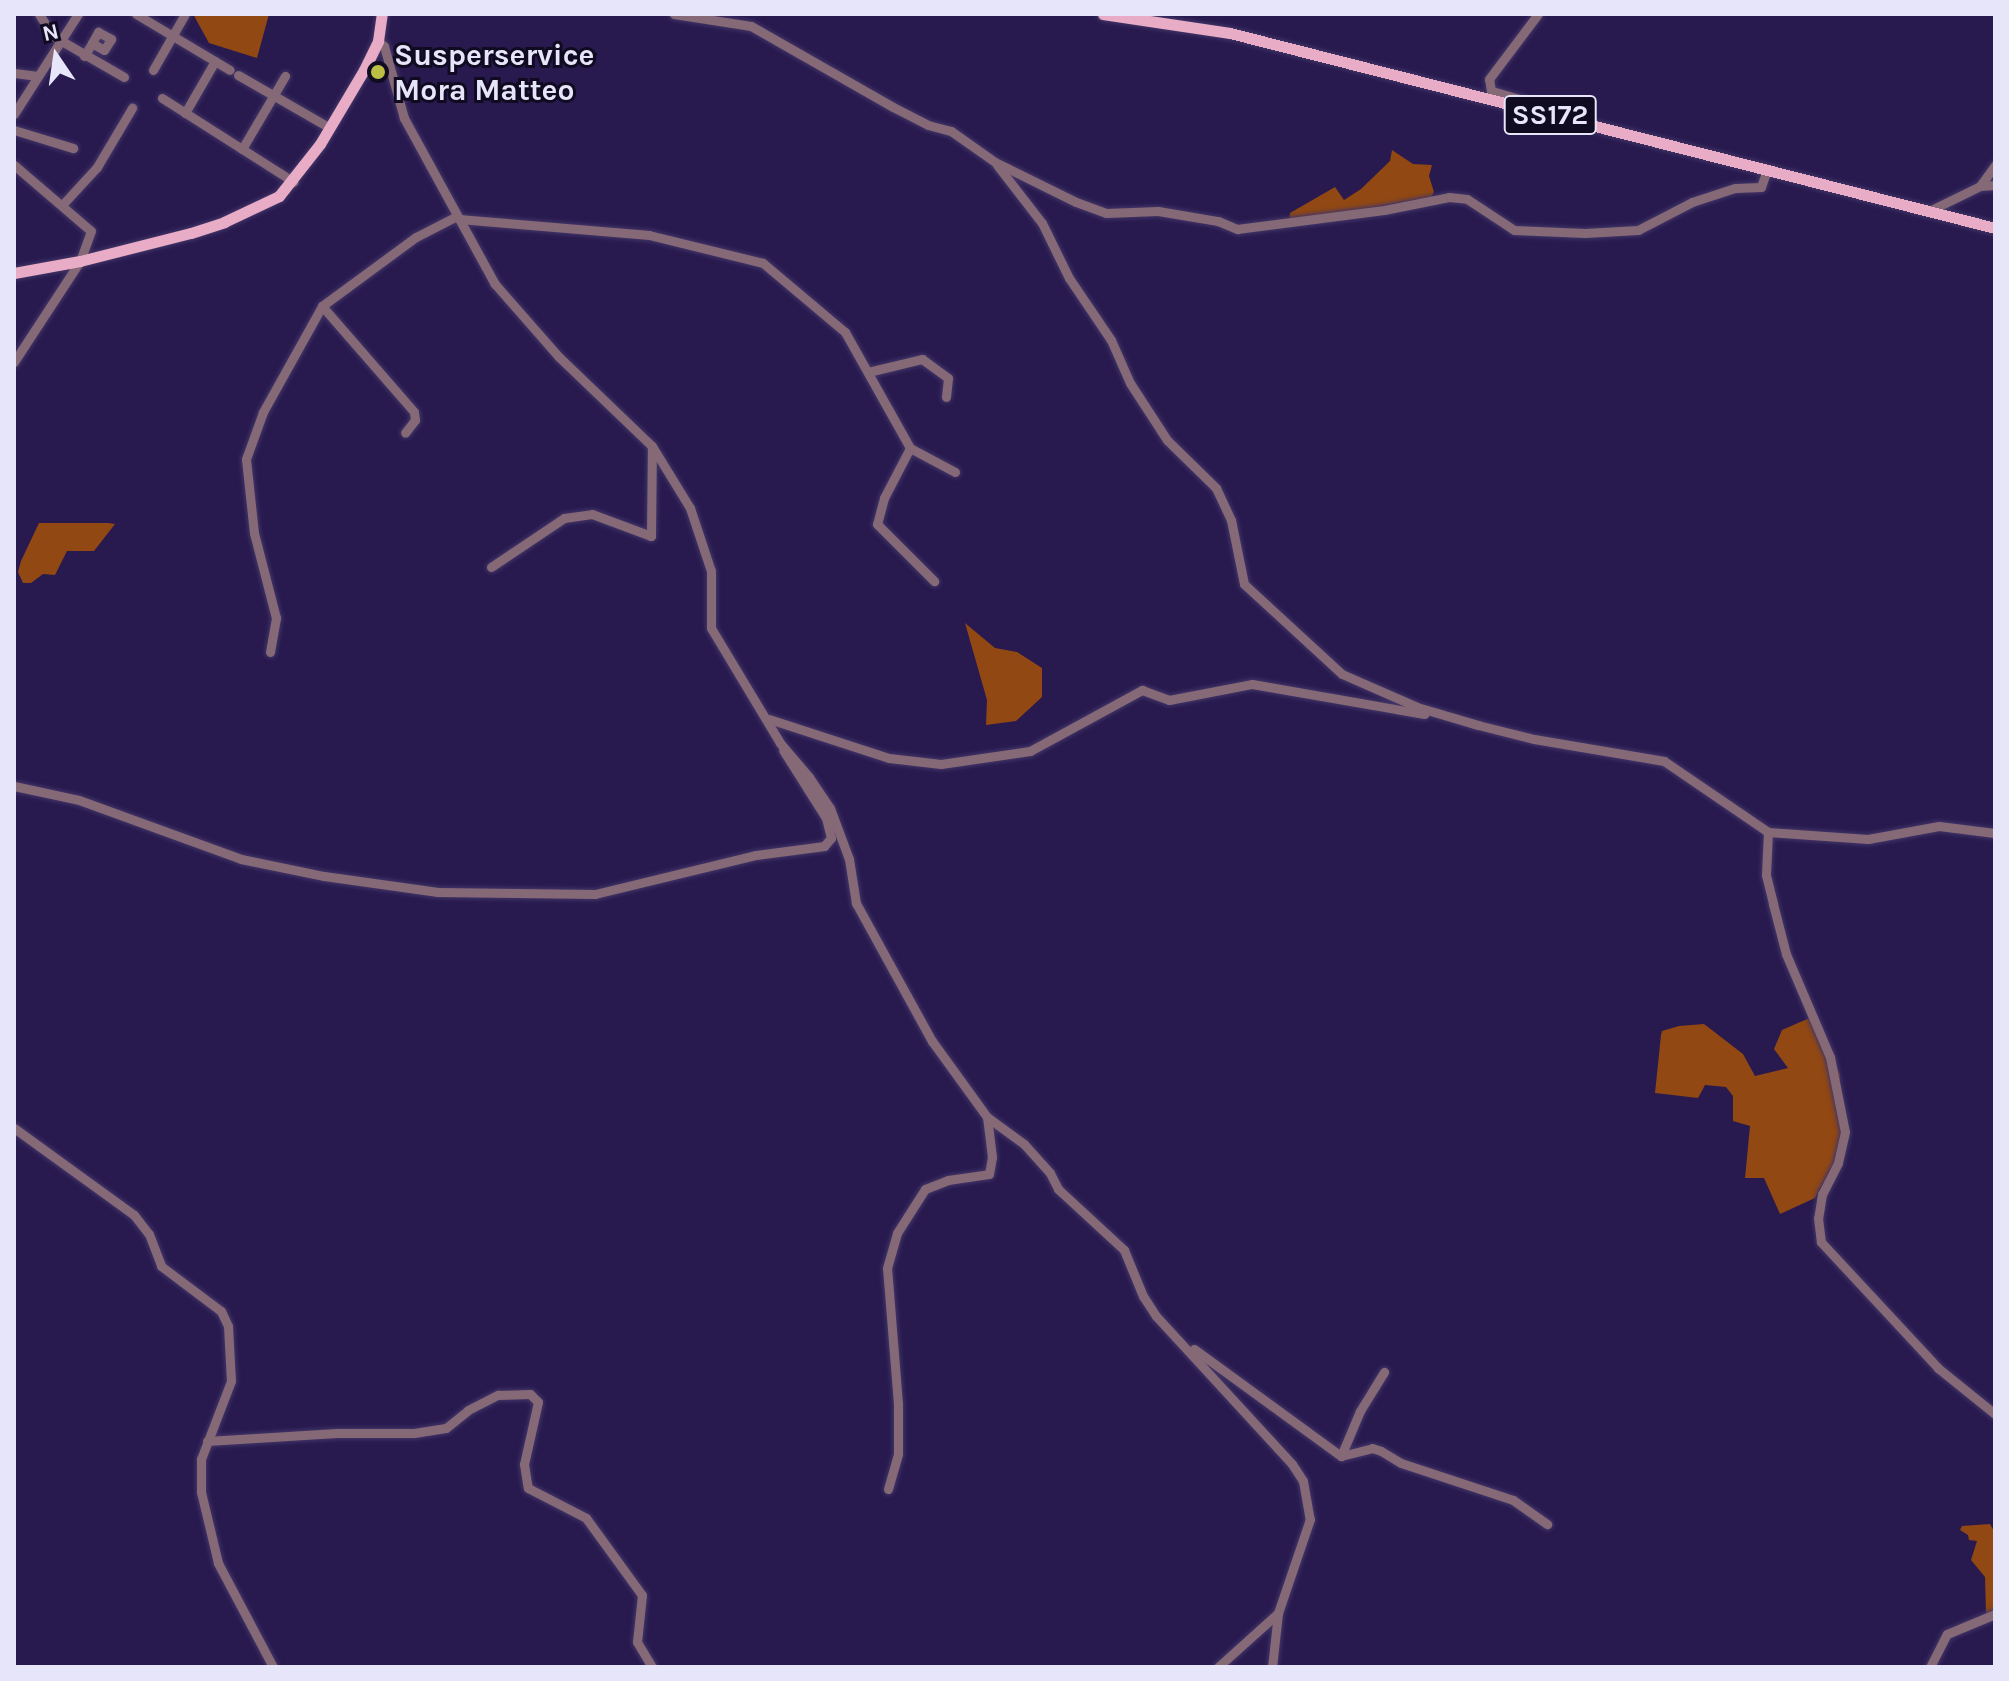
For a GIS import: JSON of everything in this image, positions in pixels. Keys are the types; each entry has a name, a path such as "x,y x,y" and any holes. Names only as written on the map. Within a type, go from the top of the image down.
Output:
{"main road":[{"path":"373,14 378,36"},
{"path":"14,273 80,261 224,222 279,196 294,182 330,128 378,36 382,14"},
{"name":"SS172","path":"1103,14 1230,33 1995,228"}],"street":[{"path":"39,14 53,36 124,77"},
{"path":"14,114 78,14"},
{"path":"153,70 185,14"},
{"path":"674,14 751,26 916,119 951,131 995,162 1106,213 1158,211 1218,221 1237,229 1353,215 1449,197 1467,199 1514,230 1585,233 1638,230 1692,202 1735,188 1761,187 1767,170"},
{"path":"1523,108 1523,100 1491,91 1489,79 1538,14"},
{"path":"138,15 330,128"},
{"path":"14,786 79,800 241,859 324,876 438,892 595,894 756,855 829,843 831,831 826,818 787,762 769,719 711,628 711,571 690,508 652,446 558,356 495,284 404,118 384,46 378,36"},
{"path":"84,56 92,43"},
{"path":"185,113 215,61"},
{"path":"14,73 38,76"},
{"path":"242,149 285,76"},
{"path":"162,98 294,182"},
{"path":"63,204 97,167 132,108"},
{"path":"14,130 73,148"},
{"path":"995,162 1042,223 1069,278 1111,340 1130,383 1167,440 1216,488 1231,520 1244,584 1342,674 1417,707 1463,721 1534,739 1664,761 1768,832 1868,839 1939,826 1995,833"},
{"path":"14,165 91,231 80,261 14,362"},
{"path":"1980,186 1995,165"},
{"path":"1929,211 1980,186 1995,185"},
{"path":"270,652 276,618 254,533 246,459 263,412 322,306 416,237 457,216 459,219 472,217 649,235 763,263 845,332 910,448 955,472"},
{"path":"322,306 414,412 415,420 405,433"},
{"path":"868,372 922,359 948,378 946,397"},
{"path":"491,567 564,518 592,514 651,536 652,446"},
{"path":"910,448 880,508 877,524 934,581"},
{"path":"769,719 889,758 941,764 1030,751 1142,690 1169,700 1252,684 1463,721"},
{"path":"780,743 830,808 849,859 856,903 932,1041 987,1117 1024,1144 1050,1173 1058,1189 1124,1250 1143,1296 1172,1333 1292,1464 1303,1481 1310,1519 1278,1613 1272,1667"},
{"path":"1768,832 1766,875 1773,904 1786,954 1830,1057 1845,1132 1838,1163 1822,1194 1818,1218 1821,1242 1938,1368 1995,1414"},
{"path":"888,1489 898,1454 898,1404 887,1268 897,1233 925,1189 948,1180 989,1174 992,1157 987,1117"},
{"path":"14,1128 134,1215 149,1234 161,1266 221,1311 229,1333 231,1381 201,1459 201,1492 212,1546 273,1667"},
{"path":"1172,1333 1341,1456"},
{"path":"1341,1456 1360,1411 1384,1372"},
{"path":"207,1441 337,1433 414,1433 446,1428 468,1410 498,1395 530,1394 538,1402 524,1464 528,1488 586,1518 642,1595 637,1642 652,1667"},
{"path":"1341,1456 1372,1448 1401,1463 1513,1500 1547,1524"},
{"path":"1218,1667 1278,1613"},
{"path":"1930,1667 1947,1634 1995,1614"}],"shaded area":[{"path":"193,14 269,14 257,58 209,43"},
{"path":"1392,150 1413,164 1432,165 1429,176 1434,192 1431,197 1289,222 1290,213 1335,187 1344,200 1361,189 1390,161"},
{"path":"39,523 115,524 94,551 67,551 55,575 43,574 31,583 23,583 18,572"},
{"path":"965,623 995,648 1017,652 1042,668 1042,697 1016,721 986,725 987,700"},
{"path":"1814,1016 1840,1074 1841,1137 1833,1164 1815,1198 1780,1214 1764,1178 1745,1178 1750,1126 1733,1121 1733,1096 1726,1087 1705,1085 1698,1098 1655,1093 1661,1035 1662,1031 1679,1026 1704,1024 1743,1054 1755,1076 1788,1068 1774,1049 1782,1030"},
{"path":"1990,1524 1995,1533 1995,1613 1986,1615 1985,1577 1971,1560 1977,1541 1969,1540 1968,1535 1960,1530 1962,1526"}],"place":[{"name":"Susperservice Mora Matteo","path":"378,72"}]}
